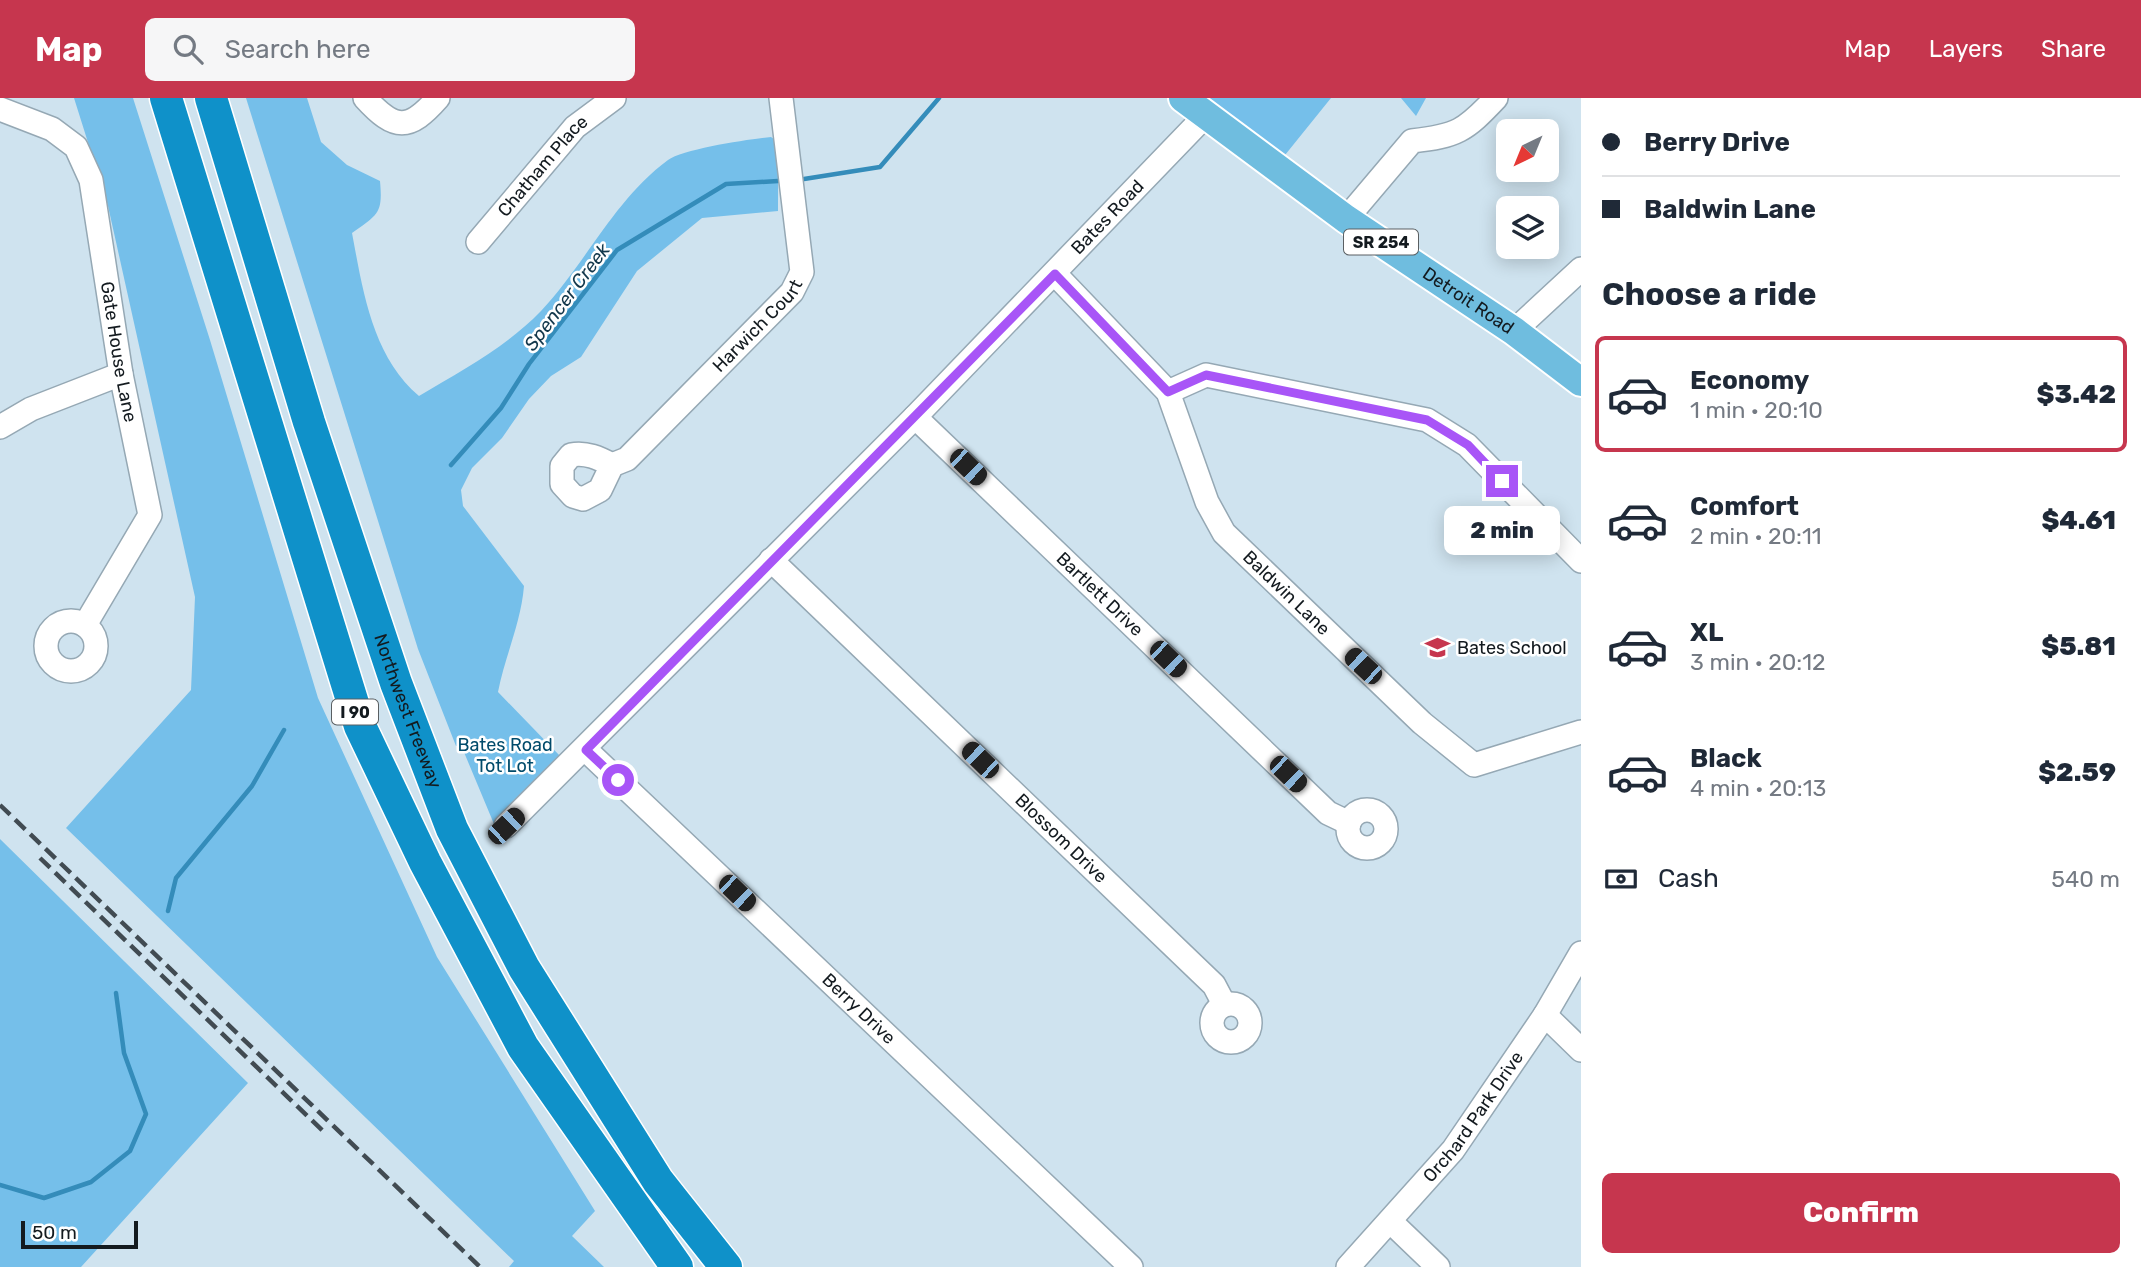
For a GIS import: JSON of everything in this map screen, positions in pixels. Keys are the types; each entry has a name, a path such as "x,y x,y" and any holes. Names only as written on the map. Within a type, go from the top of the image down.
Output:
{"highway":[{"name":"I 90","path":"166,98 359,726 425,862 523,1047 677,1267"},
{"name":"Northwest Freeway","path":"211,98 309,422 396,683 452,829 524,968 657,1181 726,1267"}],"main road":[{"name":"Detroit Road","path":"1183,98 1346,219 1514,331 1581,382"}],"street":[{"path":"365,98 395,123 402,125 420,118 438,98"},
{"name":"Chatham Place","path":"478,242 575,127 614,98"},
{"name":"Harwich Court","path":"612,465 627,459 792,292 802,272 781,98"},
{"path":"1346,219 1412,141 1449,136 1476,120 1496,98"},
{"name":"Gate House Lane","path":"0,109 52,129 76,147 91,180 121,374 150,515 85,625"},
{"name":"Bates Road","path":"506,826 586,750 915,417 1205,116"},
{"path":"1514,331 1581,269"},
{"name":"Baldwin Lane","path":"1055,274 1168,392 1207,502 1224,533 1422,723 1474,765 1581,732"},
{"path":"0,427 32,409 121,374"},
{"path":"1168,392 1206,375 1427,420 1468,445 1581,561"},
{"name":"Bartlett Drive","path":"915,417 1328,813 1349,823"},
{"name":"Blossom Drive","path":"771,560 1214,985 1224,1004"},
{"name":"Berry Drive","path":"586,750 1131,1267"},
{"name":"Orchard Park Drive","path":"1348,1267 1453,1150 1545,1015 1581,953"},
{"path":"1545,1015 1581,1050"},
{"path":"1391,1222 1438,1267"}],"green space":[{"path":"74,98 133,98 210,340 318,698 437,957 595,1211 572,1236 604,1267 509,1267 514,1261 66,828 191,690 195,597 108,206"},
{"name":"Bates Road Tot Lot","path":"246,98 307,98 321,142 347,165 380,181 381,200 377,212 352,233 360,277 380,342 403,380 419,396 483,358 541,311 616,213 649,176 668,160 687,152 733,142 771,137 778,142 778,211 702,218 637,271 581,357 551,376 529,399 502,438 472,468 461,490 463,506 524,586 520,613 498,692 560,756 494,824 461,745 456,746 418,649"},
{"path":"1204,98 1331,98 1281,160"},
{"path":"1401,98 1426,98 1416,116"},
{"path":"0,839 248,1083 81,1267 0,1267"}],"waterway":[{"name":"Spencer Creek","path":"804,179 880,167 939,98"},
{"name":"Spencer Creek","path":"451,465 501,408 529,364 617,250 726,184 778,181"},
{"name":"Spencer Creek","path":"168,911 176,878 252,786 284,730"},
{"name":"Spencer Creek","path":"0,1185 44,1198 91,1182 130,1151 146,1114 124,1053 116,993"}],"railway":[{"path":"0,805 480,1267"},
{"path":"40,858 325,1133"}],"place":[{"name":"Bates School","path":"1437,648"}],"route":[{"path":"618,780 586,750 1055,274 1168,392 1206,375 1427,420 1468,445 1502,481"}]}
